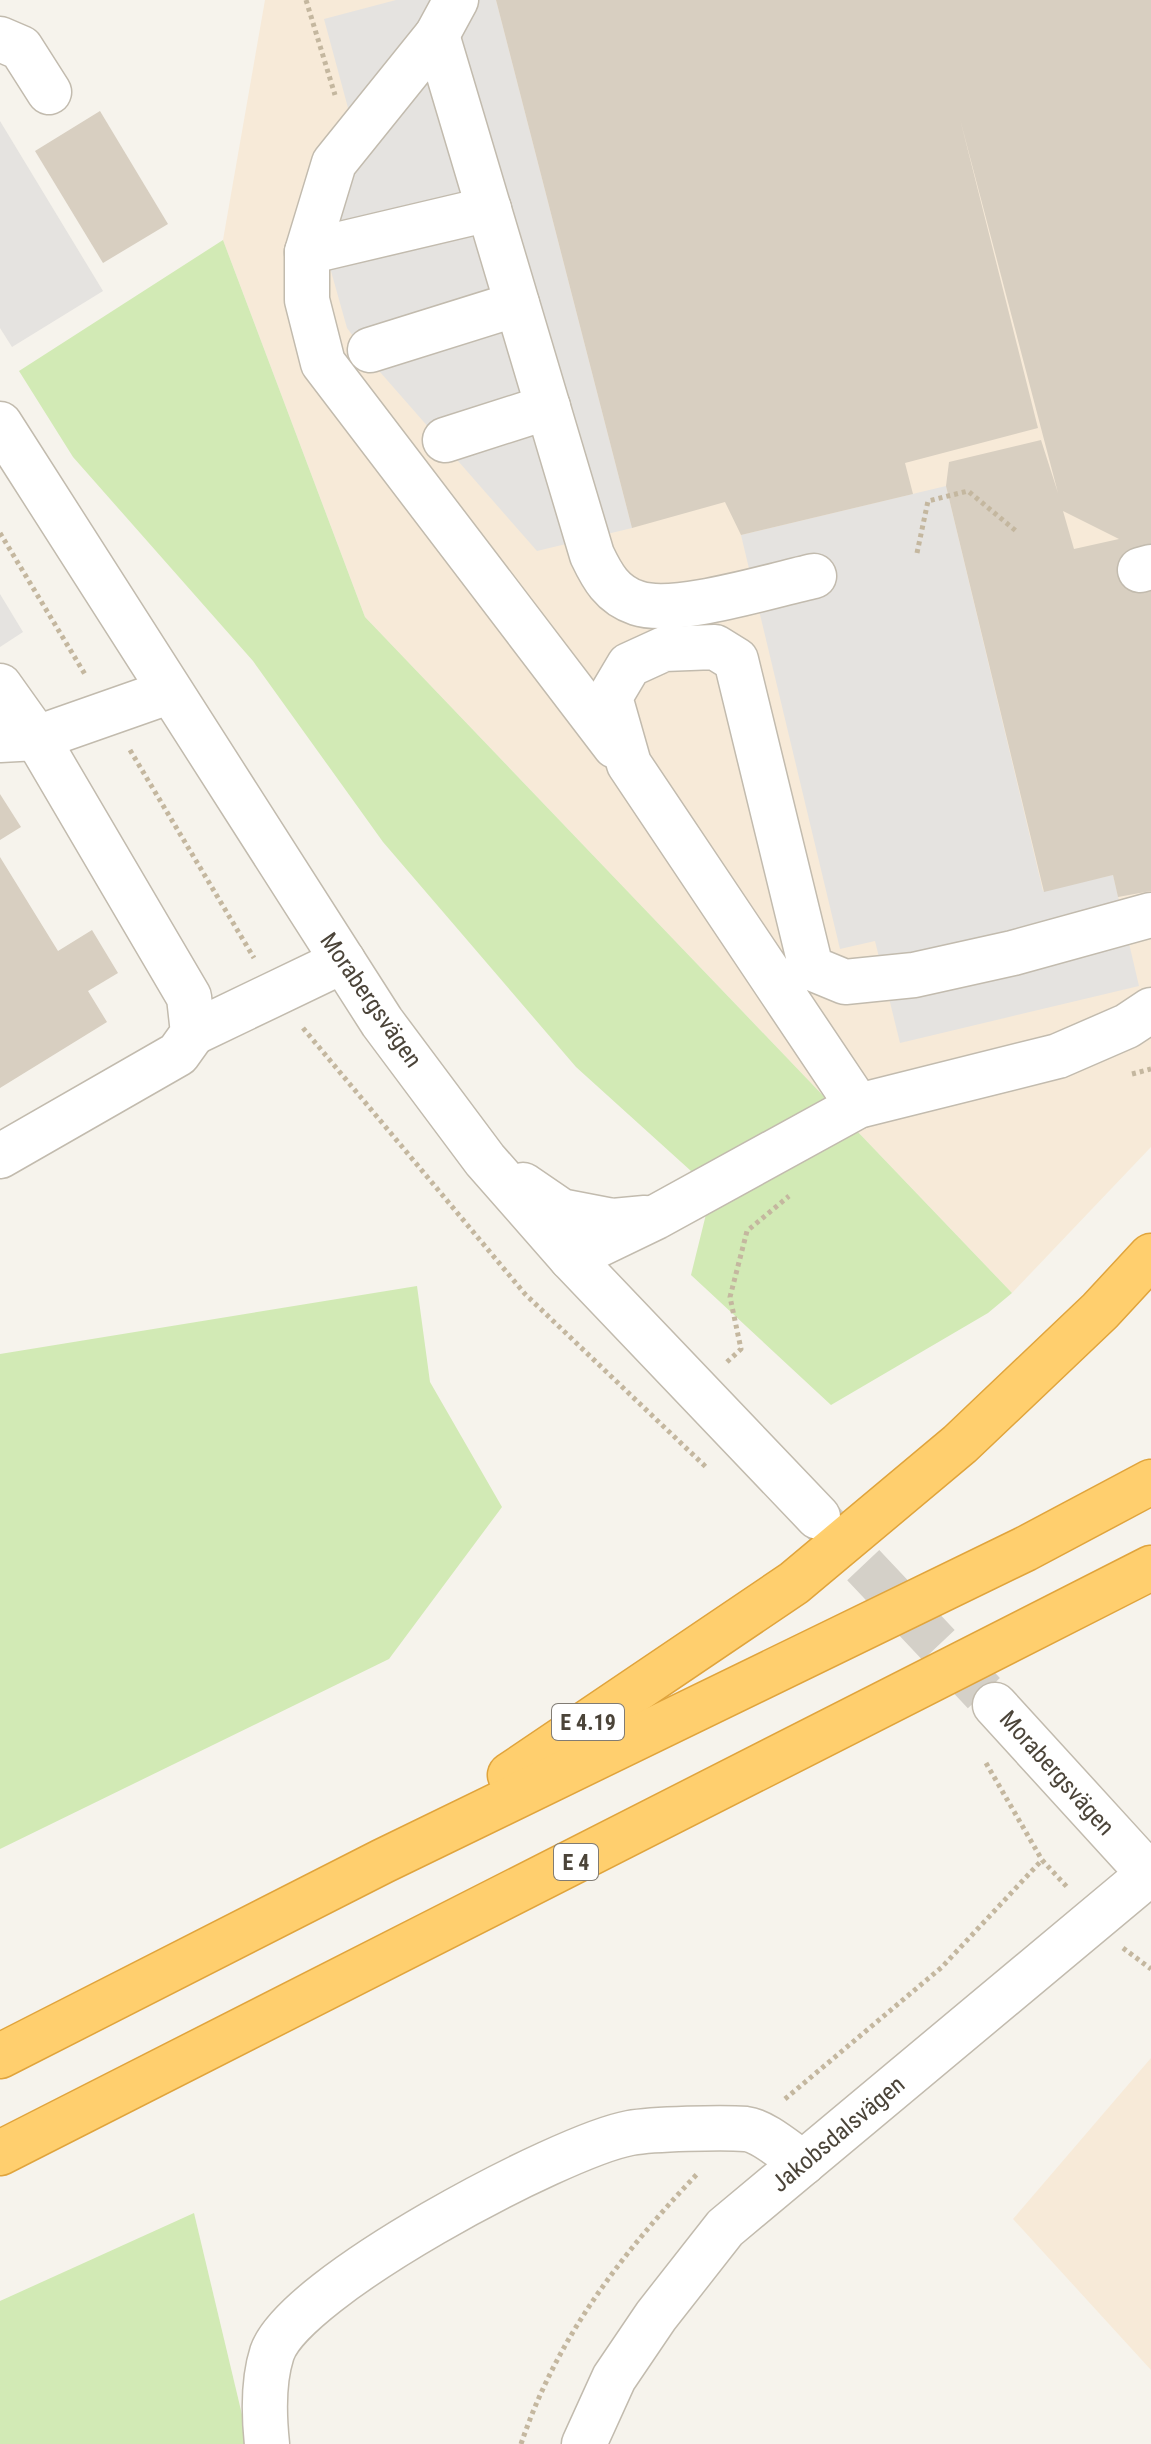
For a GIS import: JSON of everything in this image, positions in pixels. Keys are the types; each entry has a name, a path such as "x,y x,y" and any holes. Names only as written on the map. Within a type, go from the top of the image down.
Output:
{"highway":[{"name":"E 4.19","path":"383,1861 794,1583 960,1444 1100,1311 1151,1256"},
{"path":"0,2056 383,1861 1025,1549 1151,1482"},
{"name":"E 4","path":"0,2153 1151,1568"}],"street":[{"path":"447,18 334,163 307,252 307,300 323,363 629,764 858,1106"},
{"path":"447,18 489,209 592,555 604,580 621,596 637,604 675,606 814,576"},
{"path":"0,39 21,48 49,92"},
{"path":"307,252 489,209"},
{"path":"370,350 517,304"},
{"path":"445,440 548,407"},
{"name":"Morabergsvägen","path":"0,424 168,692 382,1022 485,1160 571,1258 818,1517"},
{"path":"629,764 610,697 629,665 664,649 715,647 736,660 811,968 845,982 928,972 1151,915"},
{"path":"0,686 18,739 189,997 193,1033"},
{"path":"18,739 168,692"},
{"path":"0,1156 178,1054 193,1033 343,961"},
{"path":"571,1258 656,1217 858,1106 1058,1056 1127,1026 1151,1010"},
{"path":"485,1160 561,1211 613,1221 656,1217"},
{"name":"Morabergsvägen","path":"995,1705 1150,1875"},
{"name":"Jakobsdalsvägen","path":"584,2444 614,2378 656,2316 725,2228 1150,1875"},
{"path":"267,2444 264,2415 272,2352 311,2305 416,2232 527,2171 630,2133 749,2129 803,2163"}],"path":[{"path":"306,0 340,110 334,163"},
{"path":"917,553 928,501 968,491 1016,531"},
{"path":"1121,1077 1151,1069"},
{"path":"653,1416 697,1392 741,1349 730,1297 747,1231 795,1192"},
{"path":"982,1757 1042,1860"}],"shaded area":[{"path":"265,0 1151,0 1151,1147 1012,1293 365,617 223,240"},
{"path":"396,0 496,0 632,528 537,551 380,372 347,328 329,264 358,145 324,19"},
{"path":"0,121 103,291 12,347 0,328"},
{"path":"946,486 1043,891 1113,875 1139,986 900,1043 875,941 840,949 741,535"},
{"path":"0,594 23,632 0,647"},
{"path":"1151,2058 1151,2370 1013,2219"}],"green space":[{"path":"223,240 365,617 1012,1293 988,1313 831,1405 691,1275 712,1190 576,1067 383,842 253,661 73,457 19,371"},
{"path":"417,1286 430,1382 502,1507 389,1659 0,1849 0,1354"},
{"path":"194,2213 249,2444 0,2444 0,2301"}],"building":[{"path":"496,0 1151,0 1151,891 1118,897 1113,875 1044,892 946,486 949,462 1041,440 1058,493 960,119 1038,428 905,463 913,494 741,535 725,502 632,528","holes":["1063,511 1119,539 1074,549"]},
{"path":"100,111 168,224 103,263 35,151"},
{"path":"0,794 21,827 0,840"},
{"path":"0,857 58,951 92,930 118,973 88,991 107,1022 0,1088"}],"tunnel":[{"path":"818,1517 995,1705"}]}
